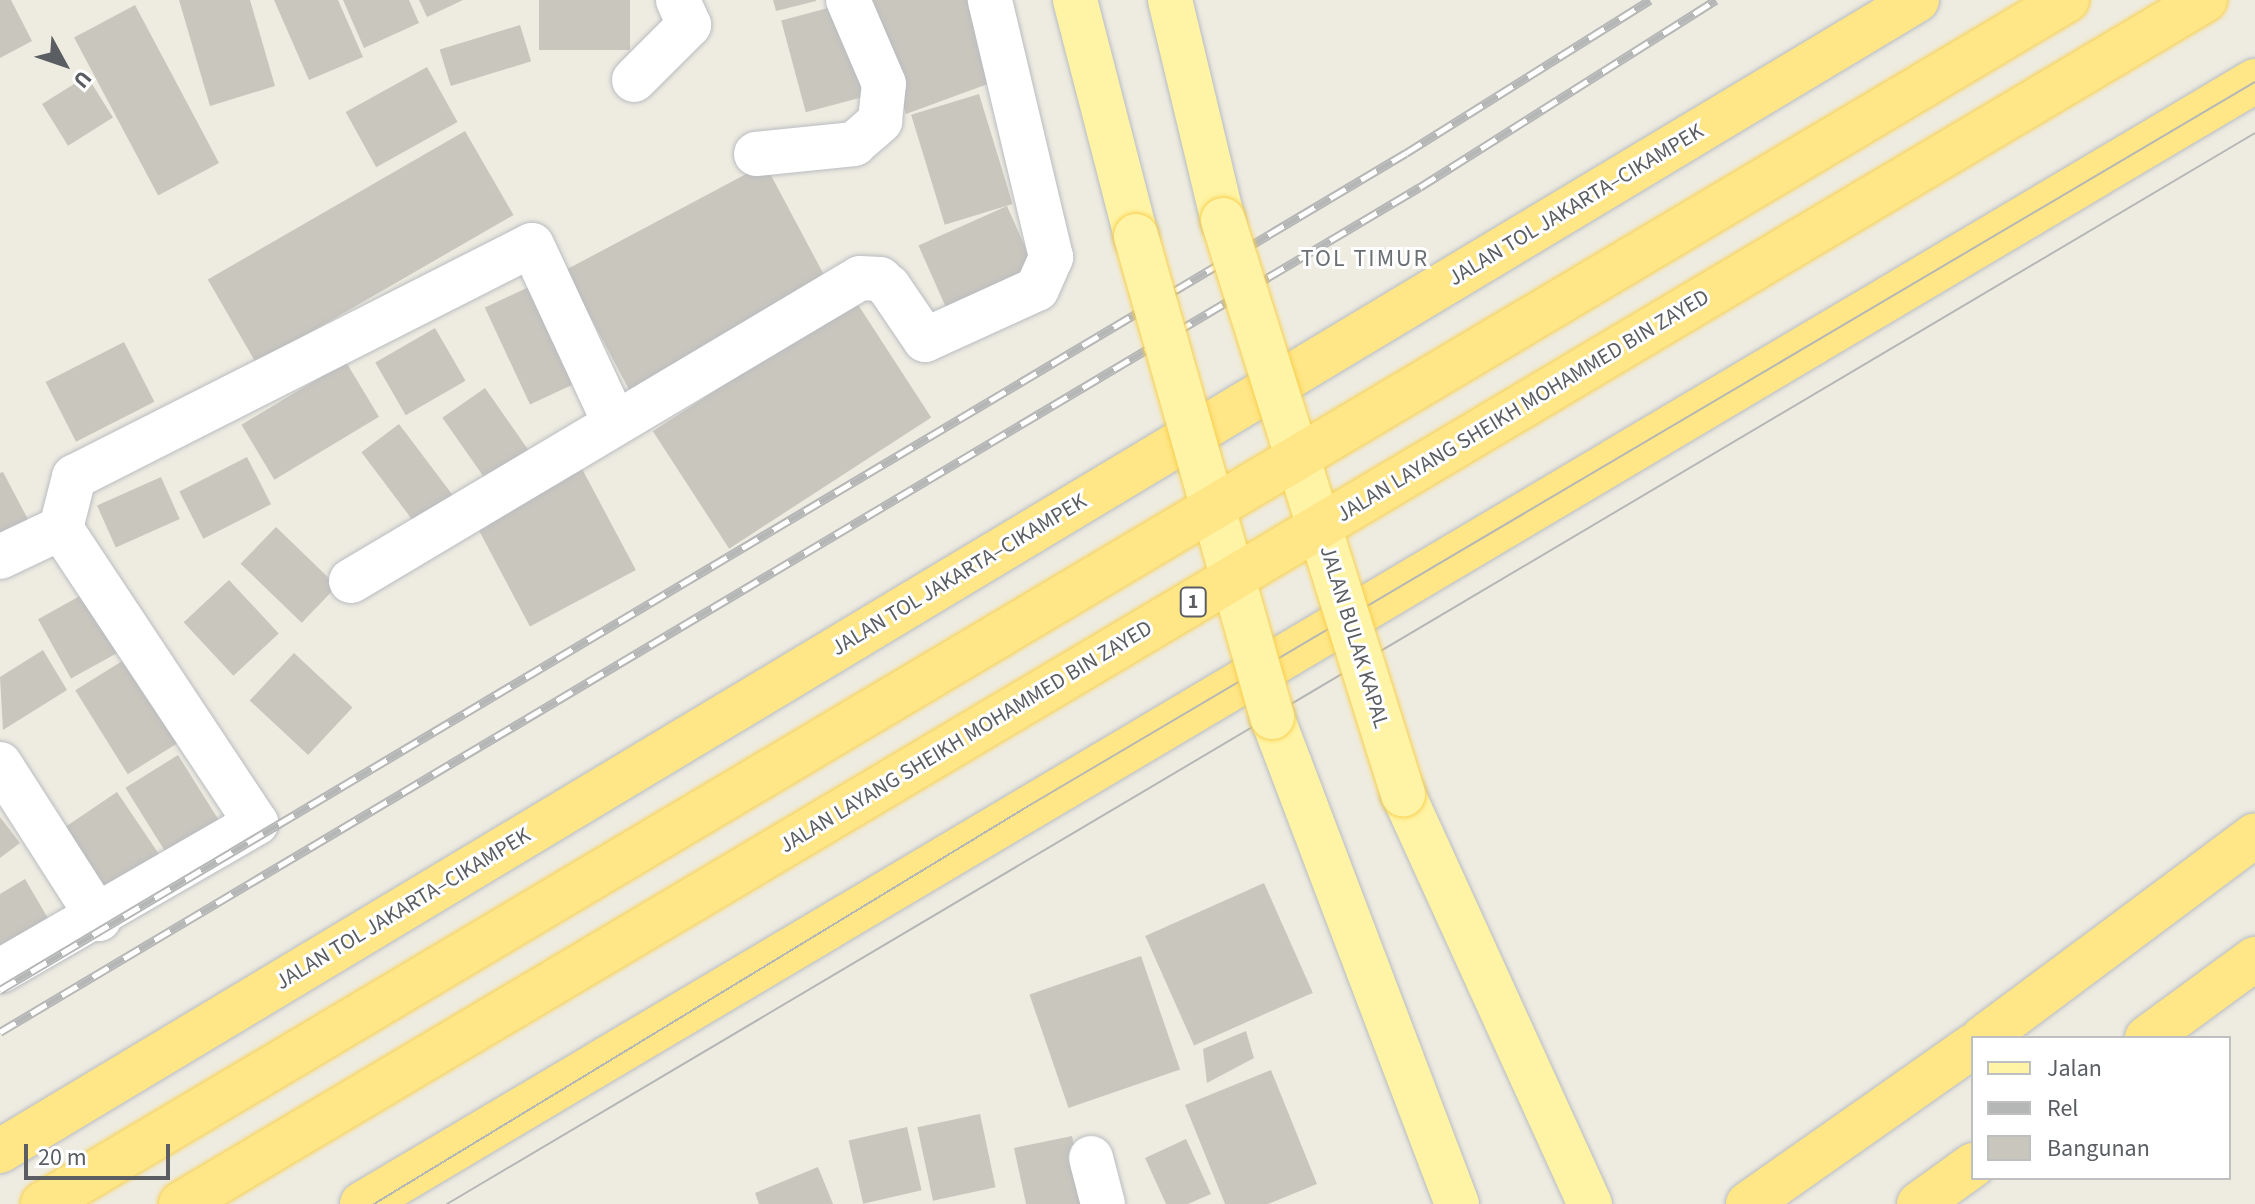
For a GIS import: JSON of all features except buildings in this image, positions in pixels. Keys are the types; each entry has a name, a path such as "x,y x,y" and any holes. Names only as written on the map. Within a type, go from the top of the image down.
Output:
{"highway":[{"name":"JALAN TOL JAKARTA–CIKAMPEK","path":"0,1151 1917,0"},
{"path":"43,1204 2067,0"},
{"name":"JALAN LAYANG SHEIKH MOHAMMED BIN ZAYED","path":"181,1204 2205,0"},
{"path":"362,1204 1867,314 2255,81"},
{"path":"1867,314 1945,288 2255,114"},
{"path":"1986,1036 2255,835"},
{"path":"2150,1036 2255,959"},
{"path":"1748,1204 1971,1047"},
{"path":"1919,1204 1971,1166"}],"main road":[{"path":"1075,0 1136,236 1272,717 1457,1204"},
{"name":"JALAN BULAK KAPAL","path":"1170,0 1223,220 1403,794 1590,1204"}],"street":[{"path":"634,80 689,25 678,0"},
{"path":"756,154 854,144 880,121 884,84 848,0"},
{"path":"351,581 860,278 880,279 925,340 1037,289 1051,257 990,0"},
{"path":"0,971 99,919 256,823 61,528 74,477 89,466 532,245 614,422"},
{"path":"0,557 61,528"},
{"path":"0,764 99,919"},
{"path":"1091,1158 1103,1204"}],"tram line":[{"path":"374,1204 1030,805 2255,82"},
{"path":"447,1204 2255,133"}],"railway":[{"path":"0,990 1406,153 1650,0"},
{"path":"0,1032 1420,187 1716,0"}],"district":[{"name":"TOL TIMUR","path":"1365,259"}]}
